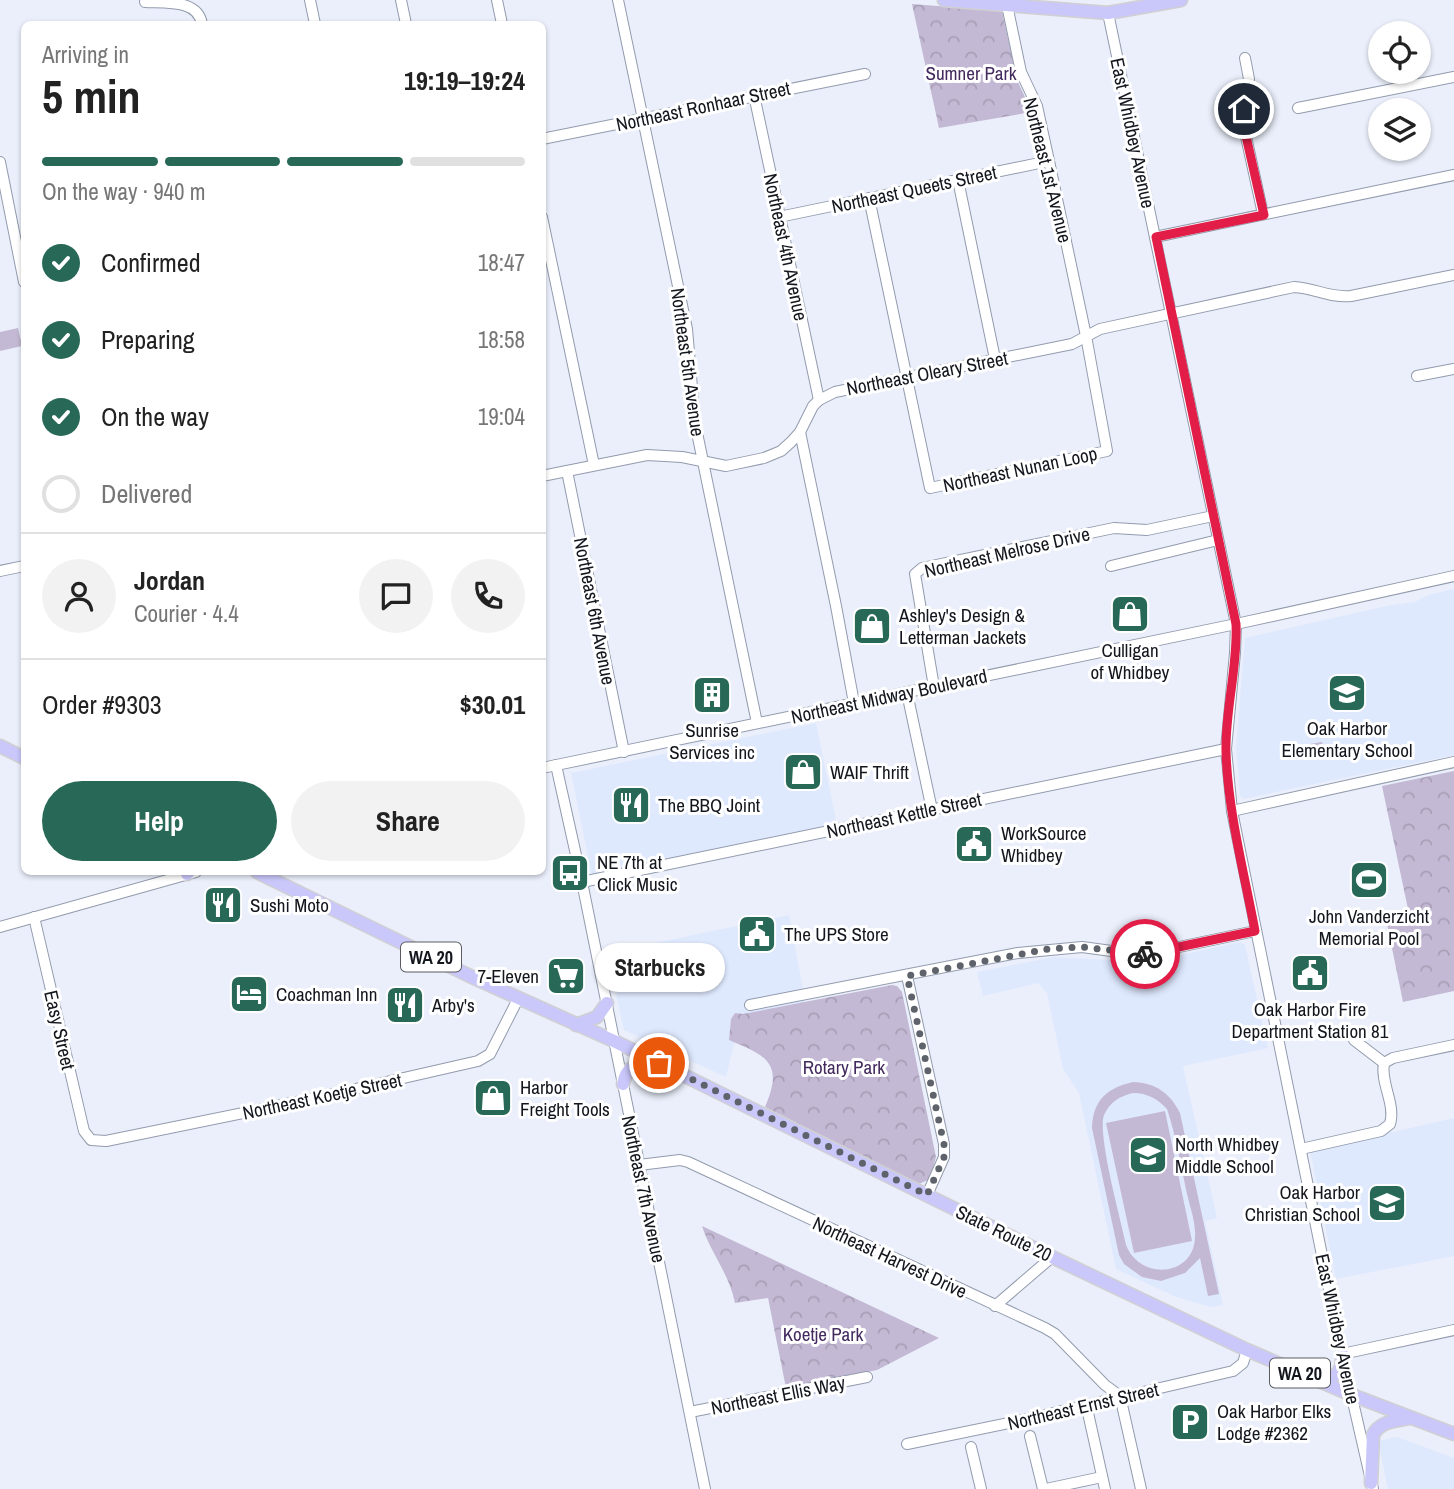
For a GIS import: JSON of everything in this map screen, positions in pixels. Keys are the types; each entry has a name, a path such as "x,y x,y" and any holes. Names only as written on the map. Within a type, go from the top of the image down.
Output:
{"main road":[{"path":"944,0 1108,13 1181,0"},
{"path":"0,746 21,756"},
{"name":"State Route 20","path":"263,875 518,999 614,1041 1247,1350 1352,1395 1454,1434"},
{"path":"278,875 286,886"},
{"path":"576,1025 597,1017 607,1003"},
{"path":"623,1084 624,1076 632,1066 659,1063"},
{"path":"1321,1382 1341,1370 1342,1354"},
{"path":"1372,1486 1375,1430 1383,1424 1411,1418"}],"street":[{"path":"310,0 314,21"},
{"path":"401,0 405,21"},
{"path":"497,0 501,21"},
{"name":"Northeast 5th Avenue","path":"618,0 687,329 695,422 702,462 757,723"},
{"path":"145,2 190,3 198,10 201,21"},
{"name":"Northeast 1st Avenue","path":"1007,5 1021,72 1037,106 1086,336"},
{"name":"East Whidbey Avenue","path":"1108,13 1236,624 1226,749 1232,811 1342,1354 1372,1486"},
{"path":"1245,58 1249,79 1243,123 1264,215"},
{"name":"Northeast Ronhaar Street","path":"546,138 865,74"},
{"path":"1298,108 1454,77"},
{"name":"Northeast 4th Avenue","path":"754,95 819,400"},
{"name":"Northeast Queets Street","path":"779,217 1049,161"},
{"path":"0,162 4,203 20,237"},
{"path":"1156,237 1454,174"},
{"path":"958,180 995,359"},
{"path":"869,198 906,377"},
{"path":"546,236 594,465"},
{"name":"Northeast Oleary Street","path":"819,400 835,392 1072,344 1100,329 1294,287 1335,297 1351,296 1454,275"},
{"name":"Northeast Nunan Loop","path":"906,377 930,488 1107,451 1086,336"},
{"path":"1417,376 1454,369"},
{"path":"546,475 647,455 682,457 726,466 764,458 780,452 800,432 819,400"},
{"path":"800,432 835,598 853,703"},
{"name":"Northeast 6th Avenue","path":"567,471 624,751"},
{"name":"Northeast Melrose Drive","path":"934,687 915,573 922,568 1114,528 1147,530 1213,516"},
{"path":"1111,566 1218,540"},
{"path":"0,571 21,567"},
{"name":"Northeast Midway Boulevard","path":"546,767 1454,576"},
{"path":"907,693 932,810"},
{"name":"Northeast Kettle Street","path":"582,882 1226,749"},
{"path":"1232,811 1454,762"},
{"name":"Northeast 7th Avenue","path":"556,765 705,1489"},
{"path":"0,927 181,875"},
{"name":"Easy Street","path":"34,917 84,1131 91,1140"},
{"path":"750,1005 1048,949 1082,947 1141,955 1255,931"},
{"path":"907,976 944,1144 944,1157 927,1195"},
{"name":"Northeast Koetje Street","path":"91,1140 106,1141 316,1098 478,1061 490,1054 518,999"},
{"path":"1354,1040 1384,1063"},
{"path":"1384,1063 1393,1058 1454,1045"},
{"path":"1300,1149 1381,1131 1390,1124 1392,1114 1383,1073 1384,1063"},
{"name":"Northeast Harvest Drive","path":"639,1165 680,1160 688,1162 1055,1334 1105,1385 1120,1396"},
{"path":"995,1306 1052,1257"},
{"path":"1342,1354 1454,1330"},
{"name":"Northeast Ernst Street","path":"907,1444 1233,1371 1243,1363 1247,1350"},
{"name":"Northeast Ellis Way","path":"690,1412 867,1377"},
{"path":"1120,1396 1141,1489"},
{"path":"1086,1404 1105,1489"},
{"path":"1030,1436 1045,1489 1102,1477"},
{"path":"971,1447 981,1489"}],"shaded area":[{"name":"Oak Harbor Elementary School","path":"1454,589 1454,755 1243,799 1240,795 1236,748 1245,638 1415,602 1428,595"},
{"path":"816,723 837,825 592,876 571,773"},
{"path":"789,915 806,1005 740,1019 726,1077 624,1030 607,953"},
{"name":"North Whidbey Middle School","path":"1240,942 1245,945 1268,1048 1183,1066 1217,1218 1205,1221 1223,1305 1211,1307 1176,1297 1116,1269 1079,1093 1063,1069 1047,993 1038,983 983,996 977,972 1054,957 1148,962"},
{"name":"Oak Harbor Christian School","path":"1454,1118 1454,1256 1336,1279 1310,1151"},
{"path":"1397,1437 1454,1458 1454,1489 1388,1489 1378,1441"}],"green space":[{"name":"Sumner Park","path":"912,4 1002,11 1017,80 1032,112 939,128"},
{"path":"18,328 21,346 0,351 0,332"},
{"path":"1322,742 1325,752 1321,754 1288,760 1282,756 1286,748"},
{"path":"1454,771 1454,991 1403,1002 1385,914 1408,909 1382,786"},
{"name":"Rotary Park","path":"892,985 902,992 936,1157 930,1179 919,1184 765,1107 773,1080 768,1063 753,1051 729,1040 731,1019 735,1013 743,1014"},
{"path":"1133,1082 1161,1090 1172,1100 1180,1113 1219,1294 1208,1296 1200,1258 1185,1273 1161,1281 1142,1277 1124,1264 1119,1255 1092,1128 1095,1110 1103,1097 1116,1088","holes":["1133,1093 1152,1097 1167,1109 1195,1226 1192,1250 1186,1260 1165,1270 1143,1265 1133,1257 1126,1245 1107,1158 1104,1115 1116,1100"]},
{"path":"1165,1111 1192,1241 1134,1253 1106,1123"},
{"name":"Koetje Park","path":"702,1226 939,1338 877,1370 786,1388 768,1298 735,1303 729,1282"}],"way so far":[{"path":"659,1063 927,1195 944,1157 944,1144 907,976 1048,949 1082,947 1145,954"}],"place":[{"name":"Culligan of Whidbey","path":"1130,614"},
{"name":"Ashley's Design & Letterman Jackets","path":"872,626"},
{"name":"Oak Harbor Elementary School","path":"1347,693"},
{"name":"Sunrise Services inc","path":"712,695"},
{"name":"WAIF Thrift","path":"803,772"},
{"name":"The BBQ Joint","path":"631,805"},
{"name":"WorkSource Whidbey","path":"974,844"},
{"name":"NE 7th at Click Music","path":"570,873"},
{"name":"John Vanderzicht Memorial Pool","path":"1369,880"},
{"name":"Sushi Moto","path":"223,905"},
{"name":"The UPS Store","path":"757,934"},
{"name":"Oak Harbor Fire Department Station 81","path":"1310,973"},
{"name":"7-Eleven","path":"566,976"},
{"name":"Coachman Inn","path":"249,994"},
{"name":"Arby's","path":"405,1005"},
{"name":"Starbucks","path":"659,1063"},
{"name":"Harbor Freight Tools","path":"493,1098"},
{"name":"North Whidbey Middle School","path":"1148,1155"},
{"name":"Oak Harbor Christian School","path":"1387,1203"},
{"name":"Oak Harbor Elks Lodge #2362","path":"1190,1422"}],"route":[{"path":"1145,954 1255,931 1232,811 1226,749 1236,624 1156,237 1264,215 1243,123 1244,109"}]}
